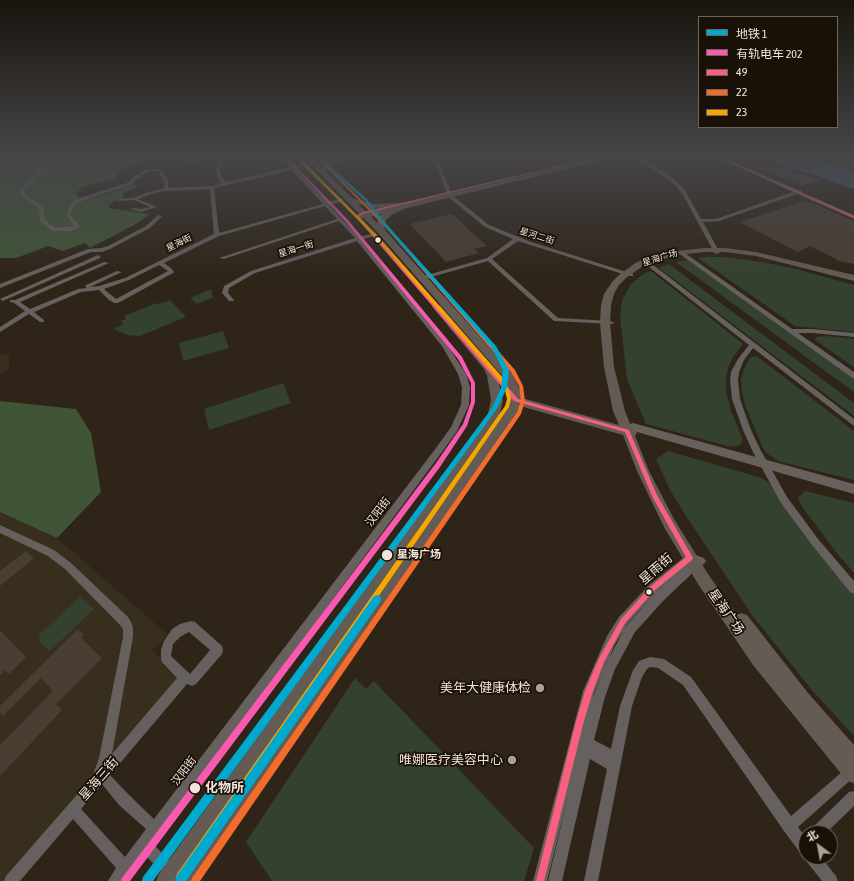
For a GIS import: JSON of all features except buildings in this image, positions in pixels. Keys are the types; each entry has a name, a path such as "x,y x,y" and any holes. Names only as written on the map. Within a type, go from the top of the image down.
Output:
{"highway":[{"path":"344,199 366,205 399,206"},
{"path":"344,199 362,215 378,233 516,400 630,429"},
{"path":"378,233 382,220 399,206"},
{"path":"378,233 422,278 523,393 539,401 630,429"},
{"name":"星海广场","path":"853,768 795,704 759,659 729,617 655,496 643,471 630,429 616,373 608,323 615,296 630,273 648,263 682,253 714,251 741,254 772,259 854,279"},
{"path":"173,878 487,430 496,411 497,400 495,383 488,367"},
{"path":"186,881 513,408 516,400 514,388 508,376"}],"main road":[{"path":"362,215 438,197"},
{"path":"630,429 765,467 854,495"},
{"path":"765,467 854,488"}],"street":[{"path":"26,197 41,208 43,221 54,230 71,230 77,227 68,214 74,203 88,197"},
{"path":"120,200 139,197"},
{"path":"213,197 217,235"},
{"name":"汉阳街","path":"115,881 439,450 454,429 465,404 466,387 462,374 444,344 358,239 320,197"},
{"name":"星河二街","path":"454,197 483,223 496,230 517,238 630,273"},
{"name":"星河二街","path":"455,197 482,219 504,231 630,273"},
{"path":"683,197 714,251"},
{"path":"687,197 714,251"},
{"path":"700,221 718,220 784,197"},
{"path":"811,197 854,216"},
{"path":"132,209 141,211 155,207 134,199"},
{"name":"星海街","path":"0,330 30,312 80,290 100,288 127,279 217,235 344,199"},
{"path":"0,286 90,250 102,250 110,247 148,227 160,216"},
{"path":"222,258 341,219"},
{"name":"星海一街","path":"231,300 225,293 226,287 253,272 378,233"},
{"path":"422,278 489,259 517,238"},
{"path":"682,253 854,376"},
{"path":"2,299 98,258 127,279"},
{"path":"489,259 556,320 608,323"},
{"path":"16,302 106,263"},
{"path":"100,288 116,302 171,272 159,263"},
{"path":"648,263 854,423"},
{"path":"80,290 119,272"},
{"path":"2,299 16,302 42,321"},
{"path":"791,331 813,331 854,335"},
{"path":"753,344 738,365 735,372 734,387 740,413 765,467 797,518 854,589"},
{"path":"0,529 51,553 68,566 124,621 128,628 128,637 105,758 100,772 124,800 154,828"},
{"name":"星雨街","path":"540,881 581,743 620,646 631,628 660,596 695,562"},
{"path":"191,626 218,650 192,680 185,678 166,658 166,650 169,641 176,633 191,626"},
{"path":"591,881 626,706 636,674 643,666 650,662 660,664 687,681 798,837"},
{"name":"星海三街","path":"12,881 185,678"},
{"path":"581,743 614,761"},
{"name":"星雨街","path":"555,881 581,743"},
{"path":"789,826 853,768"},
{"path":"825,825 854,797"},
{"path":"73,808 125,867"},
{"path":"143,844 173,878"},
{"path":"818,865 830,881"}],"shaded area":[{"path":"0,354 9,355 9,370 0,374"},
{"path":"0,512 57,538 168,635 152,650 175,672 176,676 176,681 8,881 0,881"}],"green space":[{"path":"0,197 123,197 109,204 109,208 150,214 134,225 90,248 85,243 63,251 48,246 16,258 0,258"},
{"path":"724,257 762,262 796,269 854,285 854,332 795,326 698,258"},
{"path":"688,260 854,378 854,392 676,262"},
{"path":"669,264 854,403 854,416 659,268"},
{"path":"651,271 743,344 733,357 728,368 726,381 727,395 731,411 742,438 740,445 731,447 646,424 627,379 620,316 622,300 631,284 643,274"},
{"path":"211,289 214,297 197,304 190,298"},
{"path":"170,300 186,317 140,336 127,335 113,329 123,324 121,321 126,319 124,316 157,303 159,304"},
{"path":"223,331 229,348 183,361 179,343"},
{"path":"826,336 854,339 854,367 815,340 816,337"},
{"path":"755,356 854,431 854,480 781,462 769,455 764,450 746,408 742,392 741,379 744,369 750,358"},
{"path":"283,383 291,403 209,430 204,409"},
{"path":"0,401 76,409 91,433 101,492 57,538 0,512"},
{"path":"668,451 762,478 769,483 823,558 854,595 854,736 811,689 752,615 684,513 670,490 656,459"},
{"path":"805,491 854,503 854,573 803,508 798,498"},
{"path":"80,597 94,609 50,651 40,643 39,635"},
{"path":"355,678 366,689 374,681 534,848 524,881 272,881 246,842"}],"metro line":[{"name":"1","path":"147,881 494,409 504,388 506,370 494,347 387,227 363,197"},
{"name":"1","path":"180,881 377,599"}],"tram line":[{"name":"202","path":"125,881 438,465 465,425 473,402 473,383 460,358 347,221 324,197"}],"transit line":[{"name":"23","path":"180,877 507,406 509,399 507,390 502,380 377,237 337,197"},
{"name":"22","path":"195,881 519,413 523,401 521,386 513,371 387,227 357,197"},
{"name":"49","path":"430,197 363,213 357,216 516,400 627,431 655,496 690,558 653,588 623,621 601,660 589,691 580,721 540,881"},
{"name":"49","path":"809,197 854,217"}],"place":[{"name":"星海广场","path":"387,555"},
{"name":"美年大健康体检","path":"540,688"},
{"name":"唯娜医疗美容中心","path":"512,760"},
{"name":"化物所","path":"195,788"}]}
